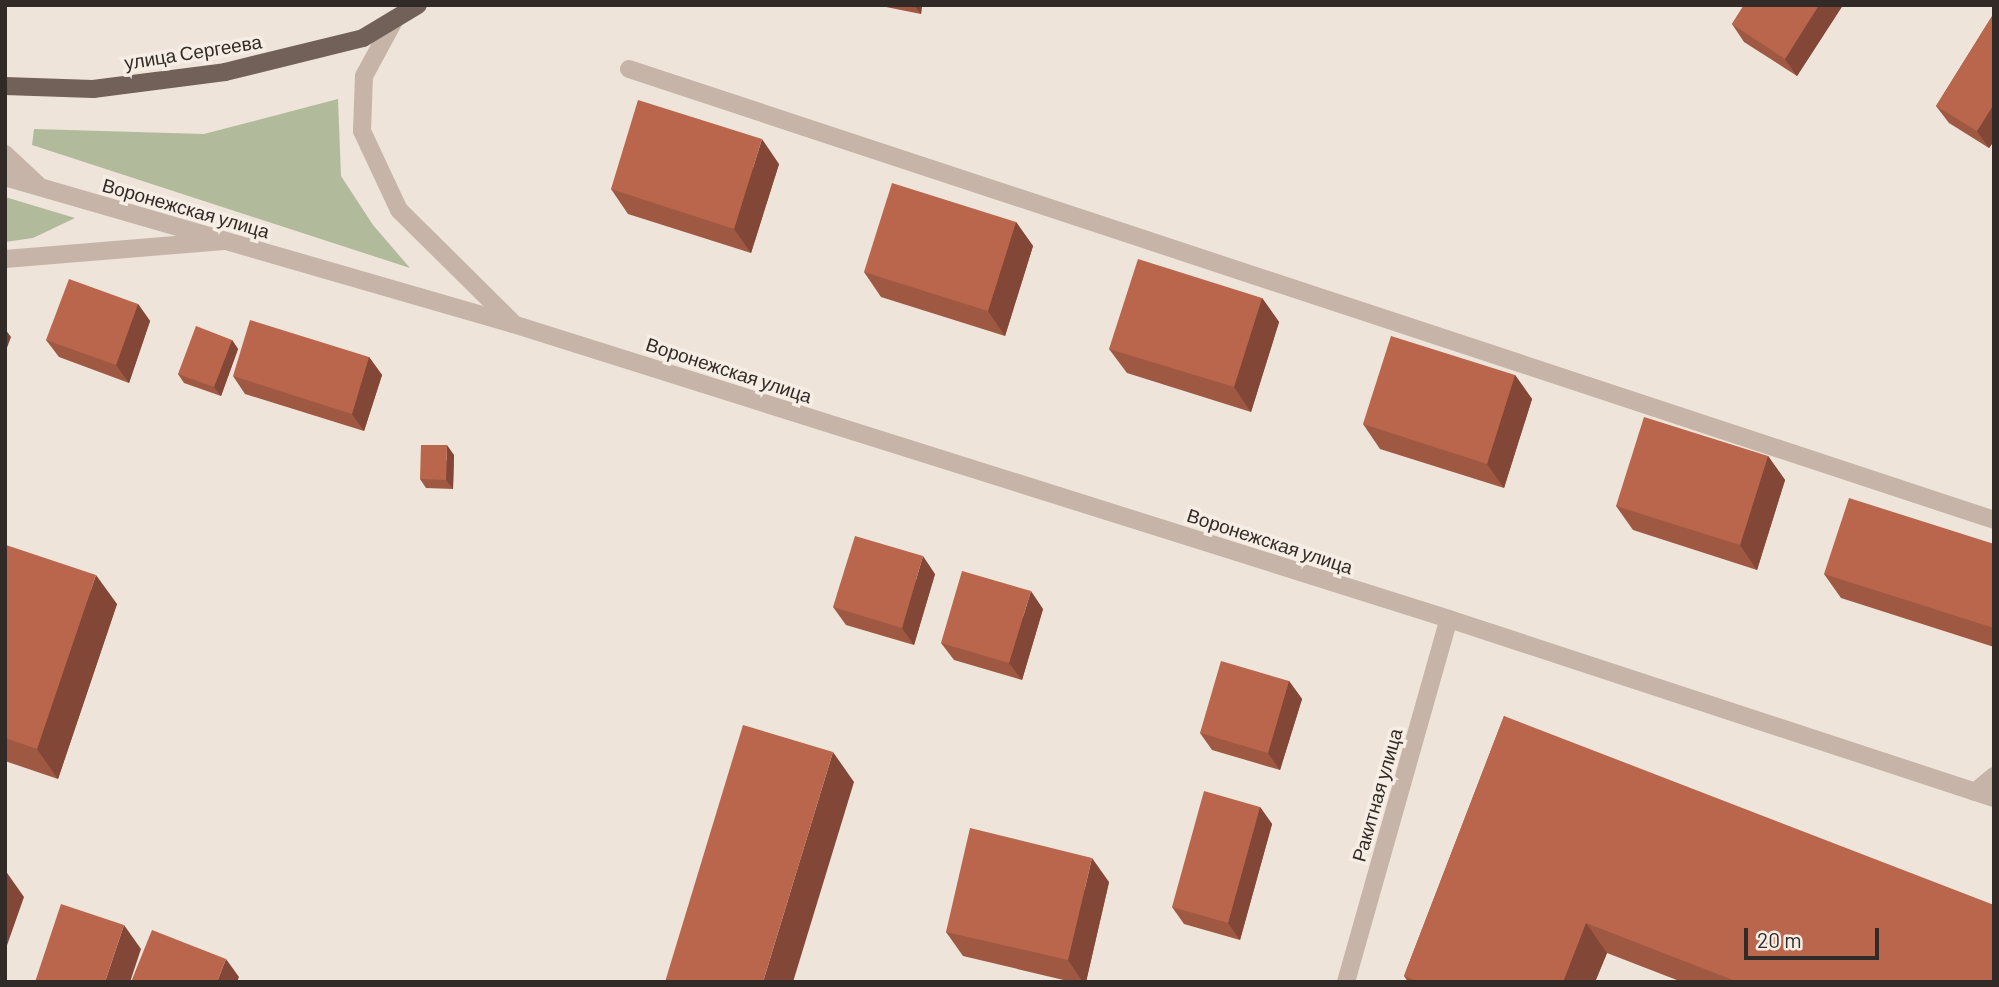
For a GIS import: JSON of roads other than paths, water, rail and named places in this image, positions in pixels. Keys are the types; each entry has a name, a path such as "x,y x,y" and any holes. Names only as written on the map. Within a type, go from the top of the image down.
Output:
{"main road":[{"name":"улица Сергеева","path":"5,86 93,89 225,72 363,38 418,5"}],"street":[{"path":"395,19 364,76 362,131 399,210 513,324"},
{"path":"629,69 1994,520"},
{"name":"Воронежская улица","path":"5,154 40,187 513,324 1449,619 1994,798"},
{"path":"5,177 40,187"},
{"path":"5,259 224,241"},
{"name":"Ракитная улица","path":"1346,982 1449,619"},
{"path":"1975,792 1994,776"}]}
